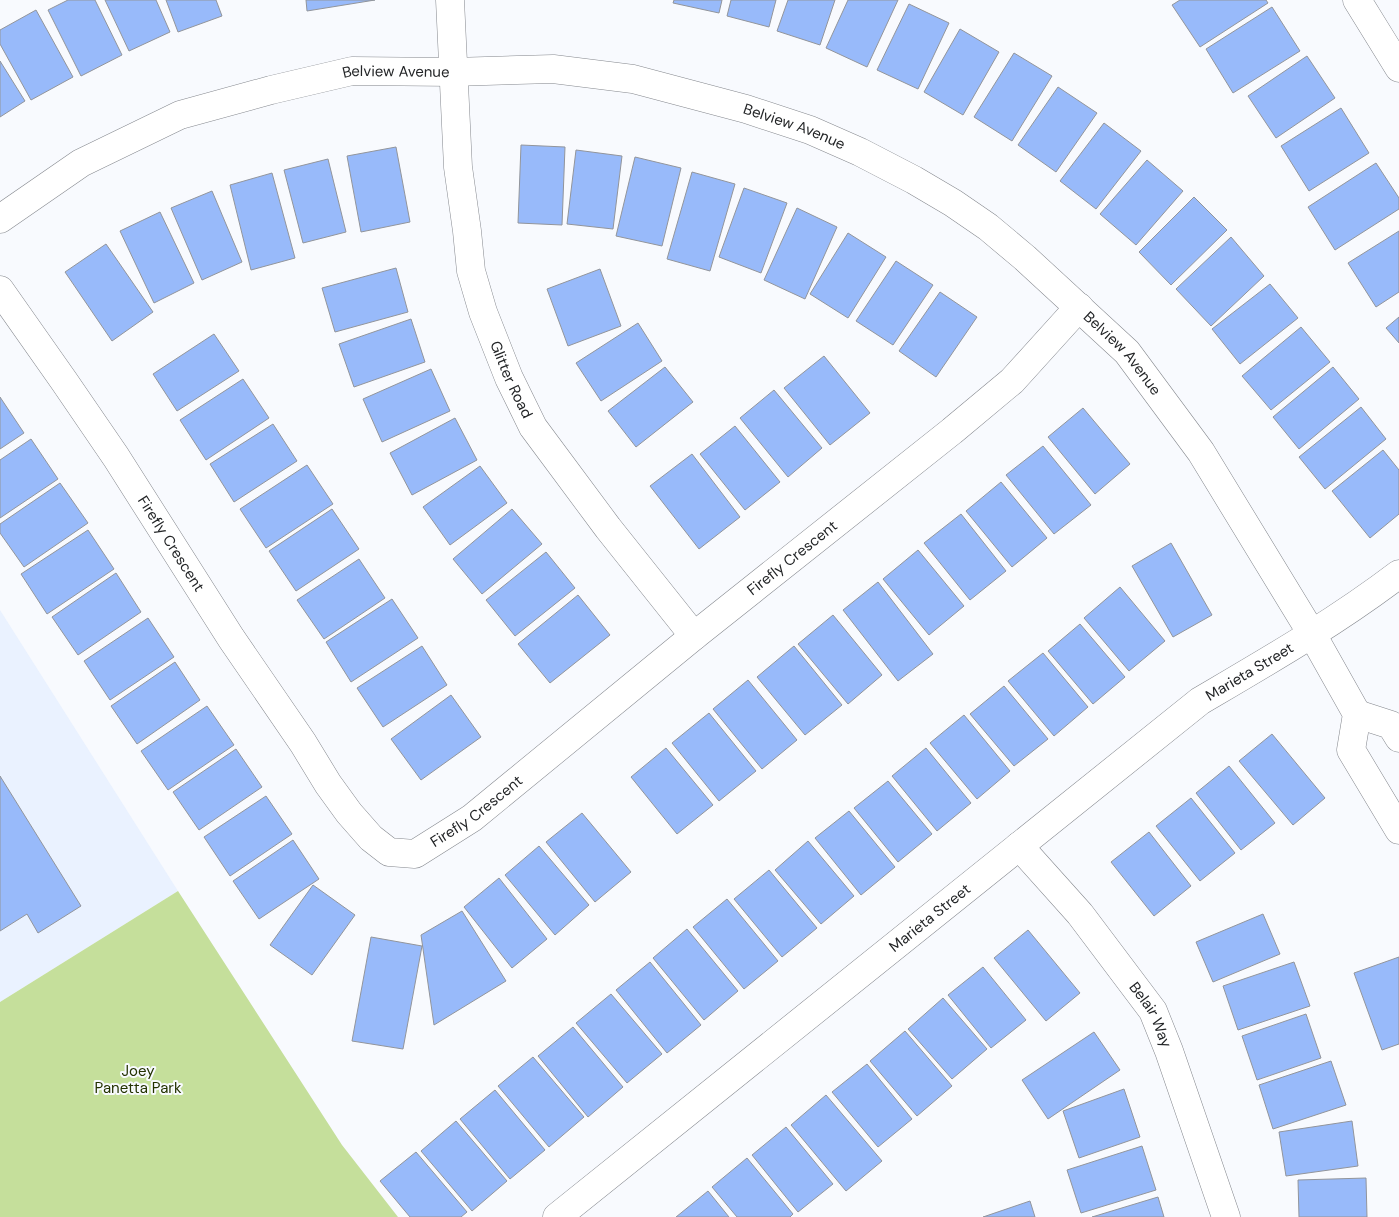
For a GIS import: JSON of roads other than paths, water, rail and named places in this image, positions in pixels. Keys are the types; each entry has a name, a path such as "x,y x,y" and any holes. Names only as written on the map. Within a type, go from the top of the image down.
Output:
{"street":[{"name":"Glitter Road","path":"450,0 458,167 471,271 483,312 510,378 533,427 608,528 694,636"},
{"path":"1356,0 1399,68"},
{"name":"Belview Avenue","path":"0,219 81,163 180,115 271,90 352,71 453,72 553,69 633,79 746,109 810,130 860,152 914,180 988,226 1026,258 1127,352 1201,452 1312,634 1357,714"},
{"name":"Firefly Crescent","path":"0,290 111,449 231,638 304,743 343,806 371,838 389,852 415,854 472,818 694,636 1012,381 1079,308"},
{"name":"Marieta Street","path":"557,1217 1200,701 1312,634 1399,574"},
{"path":"1399,738 1391,725 1357,714 1351,750 1399,830"},
{"name":"Belair Way","path":"1019,846 1080,914 1153,1011 1169,1051 1226,1217"}],"park label":[{"name":"Joey Panetta Park","path":"138,1080"}]}
